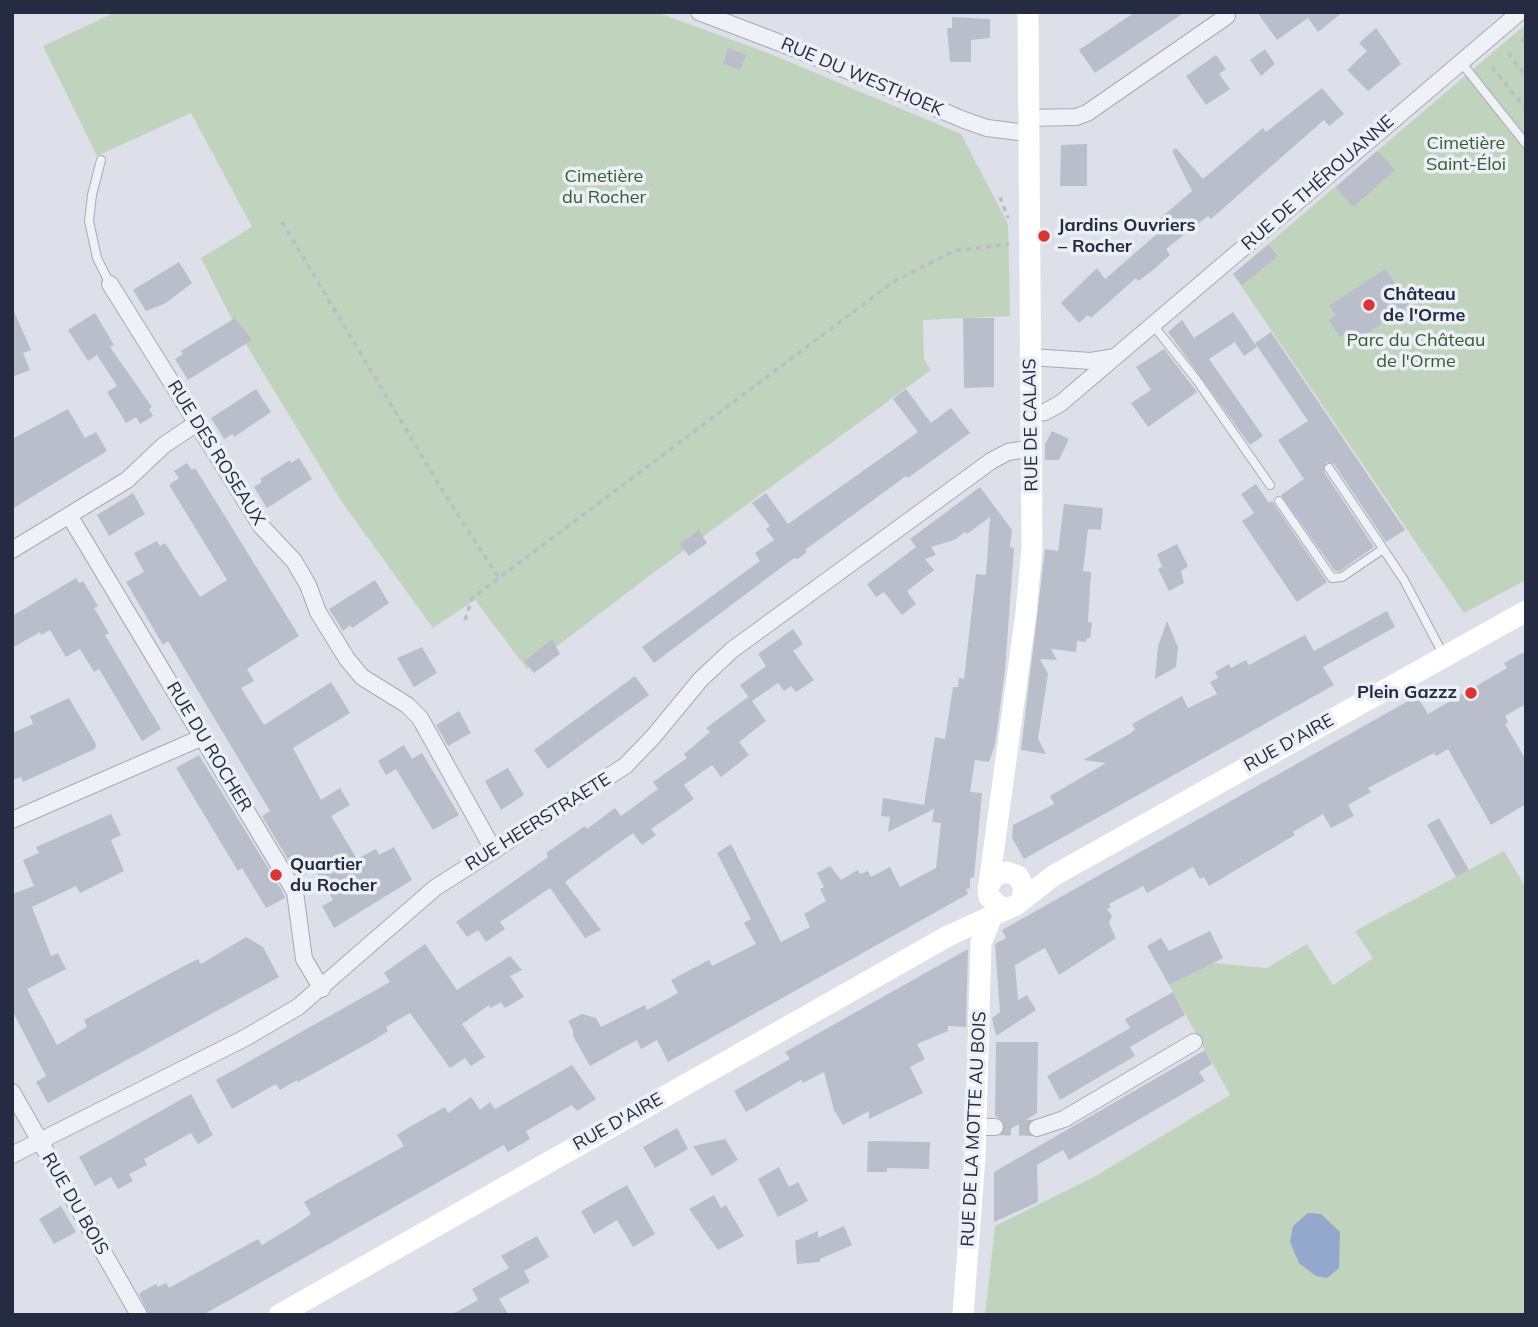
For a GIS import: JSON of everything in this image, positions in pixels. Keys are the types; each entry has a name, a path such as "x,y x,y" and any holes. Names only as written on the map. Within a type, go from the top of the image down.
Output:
{"main road":[{"name":"RUE DE CALAIS","path":"988,889 1029,589 1032,448 1028,12"},
{"name":"RUE D'AIRE","path":"279,1315 1526,611"},
{"name":"RUE DE CALAIS","path":"993,910 999,853 996,835"},
{"path":"988,889 996,874 993,910"},
{"name":"RUE D'AIRE","path":"988,889 993,910"},
{"name":"RUE DE LA MOTTE AU BOIS","path":"963,1315 985,1127 993,910"}],"street":[{"name":"RUE DU WESTHOEK","path":"699,12 802,51 987,128 1027,125 1087,113 1227,16"},
{"name":"RUE DE THÉROUANNE","path":"1031,414 1045,412 1061,403 1520,12"},
{"name":"RUE DES ROSEAUX","path":"110,284 261,526 294,561 318,612 352,666 420,718 494,851"},
{"path":"1030,357 1091,362 1117,356"},
{"path":"12,550 127,480 164,445 197,423"},
{"name":"RUE HEERSTRAETE","path":"12,1155 260,1031 322,989 423,898 625,766 653,737 701,678 732,650 991,461 1008,452 1032,448"},
{"name":"RUE DU ROCHER","path":"69,515 295,892 306,966 322,989"},
{"path":"12,820 203,737"},
{"path":"1037,1128 1046,1128 1064,1119 1194,1042"},
{"name":"RUE DU BOIS","path":"12,1092 139,1315"}],"lane":[{"path":"1460,61 1526,144"},
{"path":"101,160 89,221 97,258 110,284"},
{"path":"1153,325 1196,379 1269,485"},
{"path":"1329,468 1404,580 1444,656"},
{"path":"1279,501 1332,578 1342,577 1383,549"}],"path":[{"path":"1508,53 1526,76"},
{"path":"1492,66 1526,109"},
{"path":"1000,198 1009,219"},
{"path":"282,222 447,498 499,578"},
{"path":"465,620 472,598 893,282 954,251 1009,245 1009,232"}],"green space":[{"name":"Cimetière du Rocher","path":"116,12 656,12 768,53 961,134 1008,224 1010,316 923,320 924,359 931,370 653,573 527,669 475,600 433,628 342,502 239,333 201,258 252,227 191,113 97,156 43,46"},
{"name":"Parc du Château de l'Orme","path":"1526,24 1526,580 1464,613 1233,274"},
{"path":"1504,851 1526,888 1526,1315 985,1315 995,1226 1094,1177 1230,1095 1169,985 1212,963 1267,968 1307,944 1333,985 1373,958 1355,931"}],"water":[{"path":"1308,1213 1321,1214 1340,1232 1339,1268 1327,1278 1316,1276 1299,1263 1290,1242 1293,1226"}],"building":[{"path":"1135,12 1185,12 1095,73 1079,50"},
{"path":"1257,12 1343,12 1318,32 1308,18 1277,40"},
{"path":"952,17 990,19 990,38 971,40 971,62 950,62 947,28 952,28"},
{"path":"1376,28 1401,64 1368,91 1347,70 1367,51 1359,43"},
{"path":"728,48 746,55 740,70 723,64"},
{"path":"1265,49 1275,64 1261,76 1250,60"},
{"path":"1216,55 1226,69 1219,74 1230,89 1206,105 1186,76"},
{"path":"1322,88 1344,114 1329,126 1324,120 1211,219 1208,216 1166,249 1170,255 1138,281 1136,278 1091,318 1088,315 1079,323 1061,303 1097,268 1105,279 1165,227 1150,227 1192,191 1172,151 1176,148 1203,179 1263,128 1266,132"},
{"path":"1087,144 1087,186 1060,186 1061,145"},
{"path":"1377,151 1395,170 1353,207 1336,187"},
{"path":"1268,245 1278,256 1242,285 1233,274"},
{"path":"179,262 192,283 166,303 146,311 133,290"},
{"name":"Château de l'Orme","path":"1385,269 1409,305 1354,342 1347,332 1340,337 1329,320 1336,315 1329,306"},
{"path":"12,307 31,350 23,353 30,370 12,377"},
{"path":"1233,312 1257,347 1244,356 1235,342 1209,359 1263,436 1250,445 1168,332 1182,320 1194,338"},
{"path":"95,313 114,345 110,347 152,407 149,409 153,416 140,424 136,417 126,423 107,392 117,386 97,355 88,361 68,330"},
{"path":"235,318 252,340 188,380 175,359 183,354 181,351"},
{"path":"963,318 994,318 994,387 964,388"},
{"path":"1271,332 1405,530 1386,542 1334,464 1326,462 1324,472 1374,547 1340,571 1335,571 1281,495 1304,479 1278,440 1308,421 1255,343"},
{"path":"1164,349 1197,392 1148,427 1131,403 1151,390 1136,367"},
{"path":"256,389 271,412 234,437 233,434 224,439 211,418"},
{"path":"906,389 931,423 951,408 970,433 908,478 906,476 805,550 807,552 798,559 794,558 654,663 642,647 760,561 755,553 774,540 766,529 770,526 752,503 766,493 788,524 918,432 893,399"},
{"path":"68,409 85,438 96,432 107,451 12,509 12,439"},
{"path":"1052,431 1069,439 1059,460 1045,460 1045,444"},
{"path":"299,458 312,479 267,508 254,487 262,482 260,479 290,460 291,463"},
{"path":"187,463 192,470 195,468 299,636 247,669 254,681 241,688 264,725 331,682 350,713 293,748 321,800 340,788 350,805 331,816 357,859 376,849 379,855 394,847 412,880 334,928 322,906 333,900 315,869 299,878 262,816 270,811 168,641 163,645 126,582 144,572 134,553 157,541 160,546 165,543 200,597 227,580 169,485 179,478 174,471"},
{"path":"1256,484 1269,503 1272,501 1327,582 1297,602 1242,521 1254,513 1241,494"},
{"path":"980,487 1012,530 1010,547 1014,548 1005,670 995,745 989,762 975,760 970,792 982,793 974,877 970,878 970,888 966,889 968,894 668,1062 657,1040 641,1049 637,1040 590,1066 568,1021 582,1014 596,1018 601,1027 645,1005 647,1010 678,993 671,980 709,960 712,966 756,944 744,923 751,919 717,853 731,844 781,942 810,927 804,914 826,901 820,889 824,887 817,873 830,866 841,880 858,870 860,874 868,871 871,877 890,867 900,887 936,868 941,823 932,822 934,809 888,832 890,817 881,816 883,798 924,805 935,737 945,739 953,687 958,687 959,678 964,679 976,574 986,575 990,517 967,534 965,532 954,540 931,547 936,555 925,559 934,570 907,591 916,604 902,615 884,592 876,597 867,584 916,547 910,539"},
{"path":"133,493 145,514 109,536 97,515"},
{"path":"1064,504 1103,508 1101,530 1088,529 1083,571 1091,572 1088,622 1092,623 1090,638 1087,638 1086,642 1077,641 1076,652 1051,649 1057,660 1040,659 1048,674 1038,739 1046,754 1021,750 1045,549 1058,551"},
{"path":"699,530 707,543 689,556 680,544"},
{"path":"1177,544 1188,566 1181,571 1184,583 1169,591 1158,569 1162,567 1157,554"},
{"path":"76,578 79,583 83,581 98,606 94,608 109,633 105,635 161,729 142,741 99,669 94,672 80,649 66,657 50,630 41,635 40,632 12,648 12,616"},
{"path":"375,580 389,603 352,628 350,625 343,631 329,609"},
{"path":"1387,611 1395,627 1323,667 1334,685 1024,859 1012,838 1013,825 1054,804 1050,796 1106,763 1083,760 1131,733 1135,729 1132,724 1182,696 1188,708 1217,694 1210,682 1218,678 1215,672 1229,664 1231,668 1246,660 1249,665 1305,635 1314,651"},
{"path":"1167,621 1178,647 1176,667 1155,679 1158,646"},
{"path":"793,629 803,644 793,651 814,680 796,692 791,686 784,691 778,683 752,701 766,721 739,742 749,755 721,777 712,765 684,785 694,799 651,829 656,835 642,845 633,833 565,882 601,930 585,938 550,888 500,922 505,929 486,942 478,930 467,937 456,922 548,857 546,853 585,826 587,829 615,808 621,816 658,789 653,782 687,758 684,754 710,732 706,728 748,697 750,699 740,685 766,666 758,654"},
{"path":"552,639 560,654 534,673 524,661"},
{"path":"422,647 437,673 414,687 397,658"},
{"path":"1526,651 1526,704 1505,716 1508,722 1505,724 1526,760 1526,804 1491,825 1448,749 1436,756 1434,753 1368,788 1371,792 1348,805 1354,816 1331,828 1323,814 1293,832 1295,835 1209,886 1204,877 1200,879 1193,867 1147,893 1143,886 1109,904 1111,907 1107,909 1112,916 1109,923 1116,938 1076,964 1059,975 1045,948 1015,965 1018,1000 1027,995 1036,1010 996,1036 992,1018 1000,1012 995,944 1006,938 1002,930 1417,696 1428,714 1507,668 1504,663"},
{"path":"635,676 649,695 548,769 534,750"},
{"path":"69,698 96,744 95,749 23,782 21,777 12,780 12,733 33,724 30,716"},
{"path":"459,711 471,733 448,746 436,725"},
{"path":"404,745 412,759 422,753 459,815 433,830 396,769 386,775 378,761"},
{"path":"199,755 285,898 266,908 242,868 238,871 176,768"},
{"path":"508,768 524,795 501,810 485,781"},
{"path":"111,814 121,835 111,840 124,871 80,893 76,886 32,907 51,956 58,953 66,969 27,989 57,1045 87,1027 84,1020 198,959 201,964 246,937 263,947 279,977 48,1103 36,1082 46,1076 12,1010 12,894 34,886 23,860 39,853 36,847"},
{"path":"1439,818 1469,870 1456,877 1427,825"},
{"path":"1210,931 1223,958 1169,985 1147,946 1161,938 1169,951"},
{"path":"425,944 457,990 510,956 522,970 510,976 524,997 505,1008 501,1002 491,1008 489,1005 462,1024 485,1057 471,1066 465,1058 450,1068 410,1013 386,1027 388,1031 376,1039 298,1082 297,1080 280,1090 276,1084 232,1109 216,1080 390,982 384,973"},
{"path":"968,949 966,1027 948,1026 948,1031 917,1044 925,1059 910,1067 923,1093 869,1119 869,1111 843,1125 834,1110 824,1072 803,1083 801,1080 746,1112 734,1091 790,1059 785,1052"},
{"path":"1173,992 1185,1015 1130,1047 1135,1056 1060,1100 1047,1076 1130,1028 1125,1019"},
{"path":"996,1042 1038,1042 1037,1113 1004,1133 1004,1122 995,1116"},
{"path":"1205,1050 1212,1064 1199,1072 1205,1081 1069,1160 1063,1150 1037,1165 1038,1202 994,1222 994,1172"},
{"path":"572,1065 596,1099 577,1111 572,1105 526,1131 530,1139 508,1152 504,1145 203,1315 149,1315 139,1294 143,1291 156,1284 158,1287 166,1283 169,1288 258,1239 262,1245 297,1224 311,1214 304,1202 404,1146 397,1135 406,1129 445,1107 448,1113 471,1097 480,1110 490,1102 495,1109"},
{"path":"191,1094 213,1135 198,1144 191,1133 144,1159 147,1165 129,1174 133,1181 118,1189 111,1177 95,1186 79,1157"},
{"path":"677,1128 688,1149 655,1168 643,1147"},
{"path":"725,1139 738,1160 712,1176 693,1146"},
{"path":"868,1141 930,1142 929,1169 887,1168 887,1172 867,1172"},
{"path":"779,1167 789,1187 798,1182 808,1201 778,1217 758,1179"},
{"path":"627,1185 655,1234 633,1247 617,1220 594,1234 581,1211"},
{"path":"714,1195 721,1208 726,1205 744,1236 718,1250 689,1209"},
{"path":"61,1206 76,1232 54,1244 39,1219"},
{"path":"844,1226 852,1245 820,1259 820,1262 797,1264 795,1241 818,1231 818,1238"},
{"path":"537,1236 549,1257 524,1271 530,1282 499,1299 509,1315 451,1315 478,1300 472,1289 509,1268 501,1256"}],"tunnel":[{"path":"995,1127 1037,1128"}],"place":[{"name":"Jardins Ouvriers – Rocher","path":"1044,236"},
{"name":"Château de l'Orme","path":"1369,305"},
{"name":"Plein Gazzz","path":"1471,693"},
{"name":"Quartier du Rocher","path":"276,875"}],"park label":[{"name":"Cimetière Saint-Éloi","path":"1466,154"}]}
